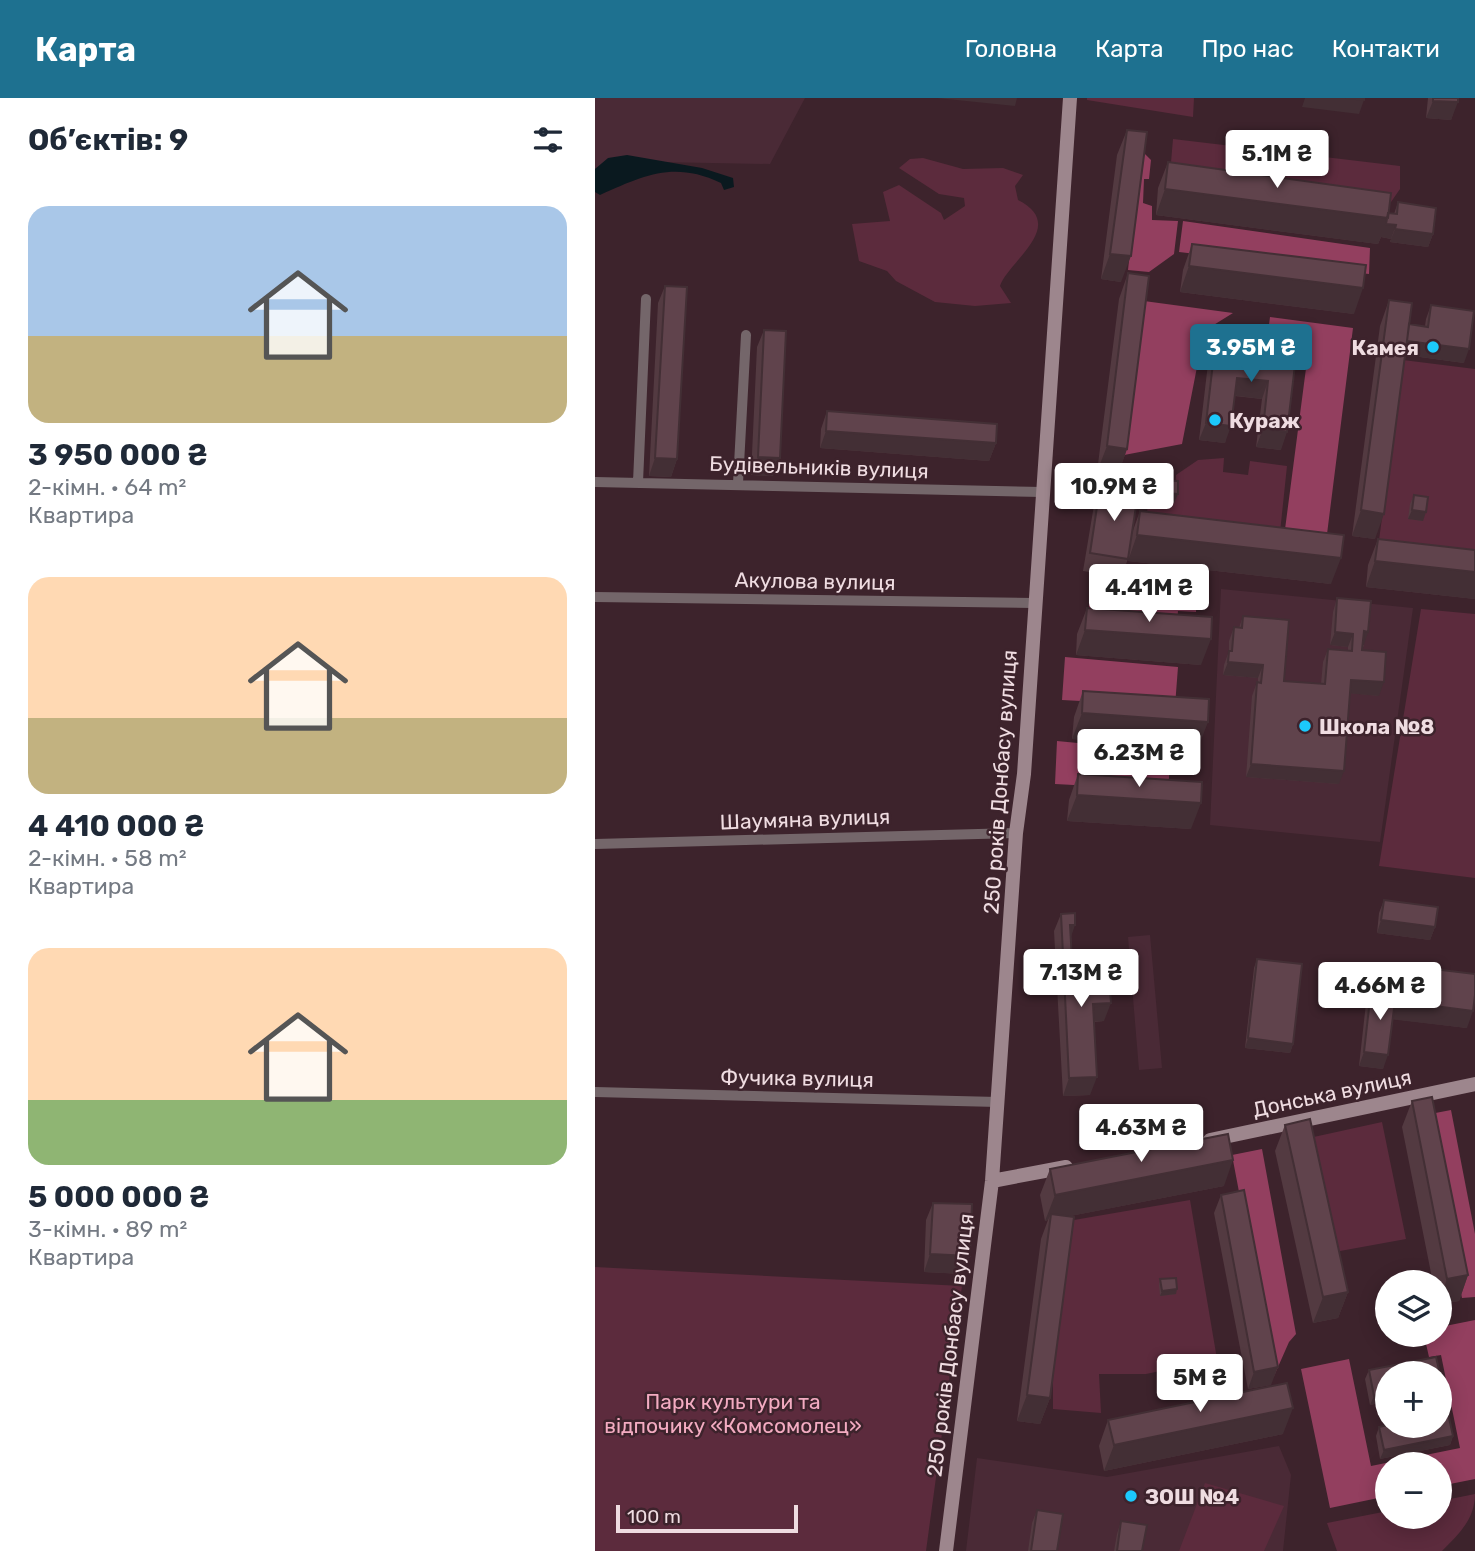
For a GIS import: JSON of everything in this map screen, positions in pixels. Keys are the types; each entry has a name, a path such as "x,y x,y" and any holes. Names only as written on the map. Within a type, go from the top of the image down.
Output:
{"street":[{"name":"250 років Донбасу вулиця","path":"946,1551 992,1181 1016,832 1024,774 1070,98"},
{"path":"638,482 646,299"},
{"path":"738,484 746,335"},
{"name":"Будівельників вулиця","path":"595,482 1042,492"},
{"name":"Акулова вулиця","path":"595,597 1034,603"},
{"name":"Шаумяна вулиця","path":"595,844 1016,832"},
{"name":"Донська вулиця","path":"1188,1144 1475,1084"},
{"name":"Фучика вулиця","path":"595,1092 998,1102"},
{"path":"992,1181 1083,1164"}],"shaded area":[{"path":"595,98 805,98 770,164 606,161 595,169"},
{"path":"1141,150 1151,160 1149,179 1144,179 1143,203 1152,206 1152,220 1178,221 1174,254 1149,272 1128,270"},
{"path":"627,155 702,168 733,178 734,187 724,190 721,183 704,176 674,172 646,177 600,195 595,192 595,169 608,158"},
{"path":"1183,221 1370,248 1369,274 1179,252"},
{"path":"1144,301 1233,313 1204,331 1182,444 1124,455"},
{"path":"1270,317 1353,328 1326,542 1284,537 1308,353 1266,348"},
{"path":"1089,584 1197,589 1196,612 1178,611 1176,631 1089,623"},
{"name":"Школа №8","path":"1221,589 1413,608 1380,842 1210,825"},
{"path":"1065,657 1178,667 1175,706 1062,700"},
{"path":"1057,741 1171,752 1168,790 1055,784"},
{"path":"1150,935 1162,1068 1139,1070 1128,937"},
{"path":"1451,1110 1475,1234 1475,1297 1462,1298 1425,1115"},
{"path":"1262,1149 1296,1334 1289,1342 1274,1376 1232,1155"},
{"path":"1475,1320 1475,1479 1452,1484 1452,1452 1440,1452 1460,1448 1452,1409 1452,1361 1442,1361 1441,1355 1429,1357 1427,1347 1452,1347 1452,1325"},
{"path":"1349,1359 1371,1466 1375,1465 1375,1499 1330,1508 1301,1369"},
{"name":"ЗОШ №4","path":"1279,1446 1291,1475 1283,1551 966,1551 977,1458 1107,1477"}],"green space":[{"path":"1194,98 1193,117 1087,100"},
{"path":"1173,139 1400,166 1400,189 1391,202 1170,174"},
{"path":"923,158 963,169 1003,168 1023,175 1015,186 1018,200 1032,210 1038,221 1037,232 1000,286 1011,303 975,306 935,302 896,281 887,271 859,261 852,224 890,221 883,192 899,185 941,213 944,220 965,206 964,198 939,194 899,168 910,159"},
{"path":"1403,360 1475,369 1475,561 1378,548"},
{"path":"1224,458 1223,472 1248,475 1250,461 1287,466 1279,542 1146,527 1148,501 1174,503 1176,475 1198,460"},
{"path":"1421,609 1475,614 1475,878 1379,866"},
{"path":"1382,1122 1406,1239 1329,1253 1300,1140"},
{"path":"1190,1200 1217,1359 1146,1374 1099,1374 1101,1413 1053,1409 1053,1372 1074,1220"},
{"name":"Парк культури та відпочику «Комсомолец»","path":"595,1267 962,1286 926,1551 595,1551"},
{"path":"1205,1483 1284,1506 1264,1551 1179,1551"},
{"path":"1475,1494 1469,1519 1442,1551 1337,1551 1327,1523 1375,1514 1375,1529 1452,1529 1452,1499"}],"building":[{"path":"1433,98 1458,98 1458,102 1433,101"},
{"path":"1127,130 1147,132 1131,256 1110,254"},
{"path":"1168,162 1391,193 1388,218 1165,189"},
{"path":"1398,202 1436,208 1433,234 1395,229 1396,225 1386,224 1388,213 1397,214"},
{"path":"1192,244 1366,265 1363,288 1189,266"},
{"path":"1128,273 1149,276 1127,449 1107,446"},
{"path":"665,286 687,287 677,459 655,458"},
{"path":"1389,300 1412,303 1384,514 1361,510"},
{"path":"1431,305 1474,311 1469,349 1407,341 1409,324 1428,327"},
{"path":"764,330 786,331 780,458 758,457"},
{"name":"Кураж","path":"1216,337 1240,340 1237,363 1269,367 1272,345 1297,348 1287,432 1263,429 1268,381 1237,378 1231,426 1206,423"},
{"path":"827,411 997,424 996,443 826,431"},
{"path":"1152,480 1178,481 1178,494 1151,492"},
{"path":"1100,487 1138,493 1128,559 1090,553"},
{"path":"1414,495 1428,497 1426,512 1412,510"},
{"path":"1140,511 1344,535 1341,558 1137,535"},
{"path":"1378,539 1475,550 1475,572 1375,561"},
{"path":"1337,598 1371,601 1368,632 1364,631 1362,650 1386,652 1384,682 1351,680 1344,771 1251,764 1257,682 1261,683 1263,665 1228,662 1234,627 1242,628 1243,616 1289,620 1284,681 1325,684 1328,649 1352,651 1353,634 1335,632"},
{"path":"1087,608 1212,617 1211,639 1085,630"},
{"path":"1083,691 1209,699 1208,722 1082,713"},
{"path":"1078,774 1202,782 1201,803 1077,795"},
{"path":"1384,900 1438,907 1435,927 1381,920"},
{"path":"1075,913 1075,925 1070,925 1073,977 1109,975 1111,1003 1093,1004 1097,1077 1069,1078 1061,914"},
{"path":"1257,959 1302,964 1293,1044 1248,1038"},
{"path":"1400,965 1475,974 1473,1011 1396,1001"},
{"path":"1371,990 1396,993 1388,1055 1364,1052"},
{"path":"1432,1097 1468,1275 1452,1278 1452,1270 1445,1270 1412,1101"},
{"path":"1310,1119 1348,1292 1323,1297 1285,1125"},
{"path":"1228,1134 1233,1160 1055,1195 1050,1169"},
{"path":"1244,1190 1278,1367 1254,1372 1221,1195"},
{"path":"933,1203 972,1204 970,1256 930,1254"},
{"path":"1051,1214 1074,1217 1050,1398 1027,1395"},
{"path":"1176,1278 1177,1289 1162,1291 1160,1279"},
{"path":"1436,1357 1437,1361 1415,1361"},
{"path":"1375,1369 1374,1396 1369,1370"},
{"path":"1287,1383 1293,1408 1114,1445 1108,1420"},
{"path":"1381,1438 1443,1438 1384,1450"},
{"path":"1037,1510 1063,1514 1057,1551 1031,1551"},
{"path":"1121,1521 1147,1525 1142,1551 1117,1551"}],"place":[{"name":"Камея","path":"1433,347"},
{"name":"Кураж","path":"1215,420"},
{"name":"Школа №8","path":"1305,726"},
{"name":"ЗОШ №4","path":"1131,1496"}]}
